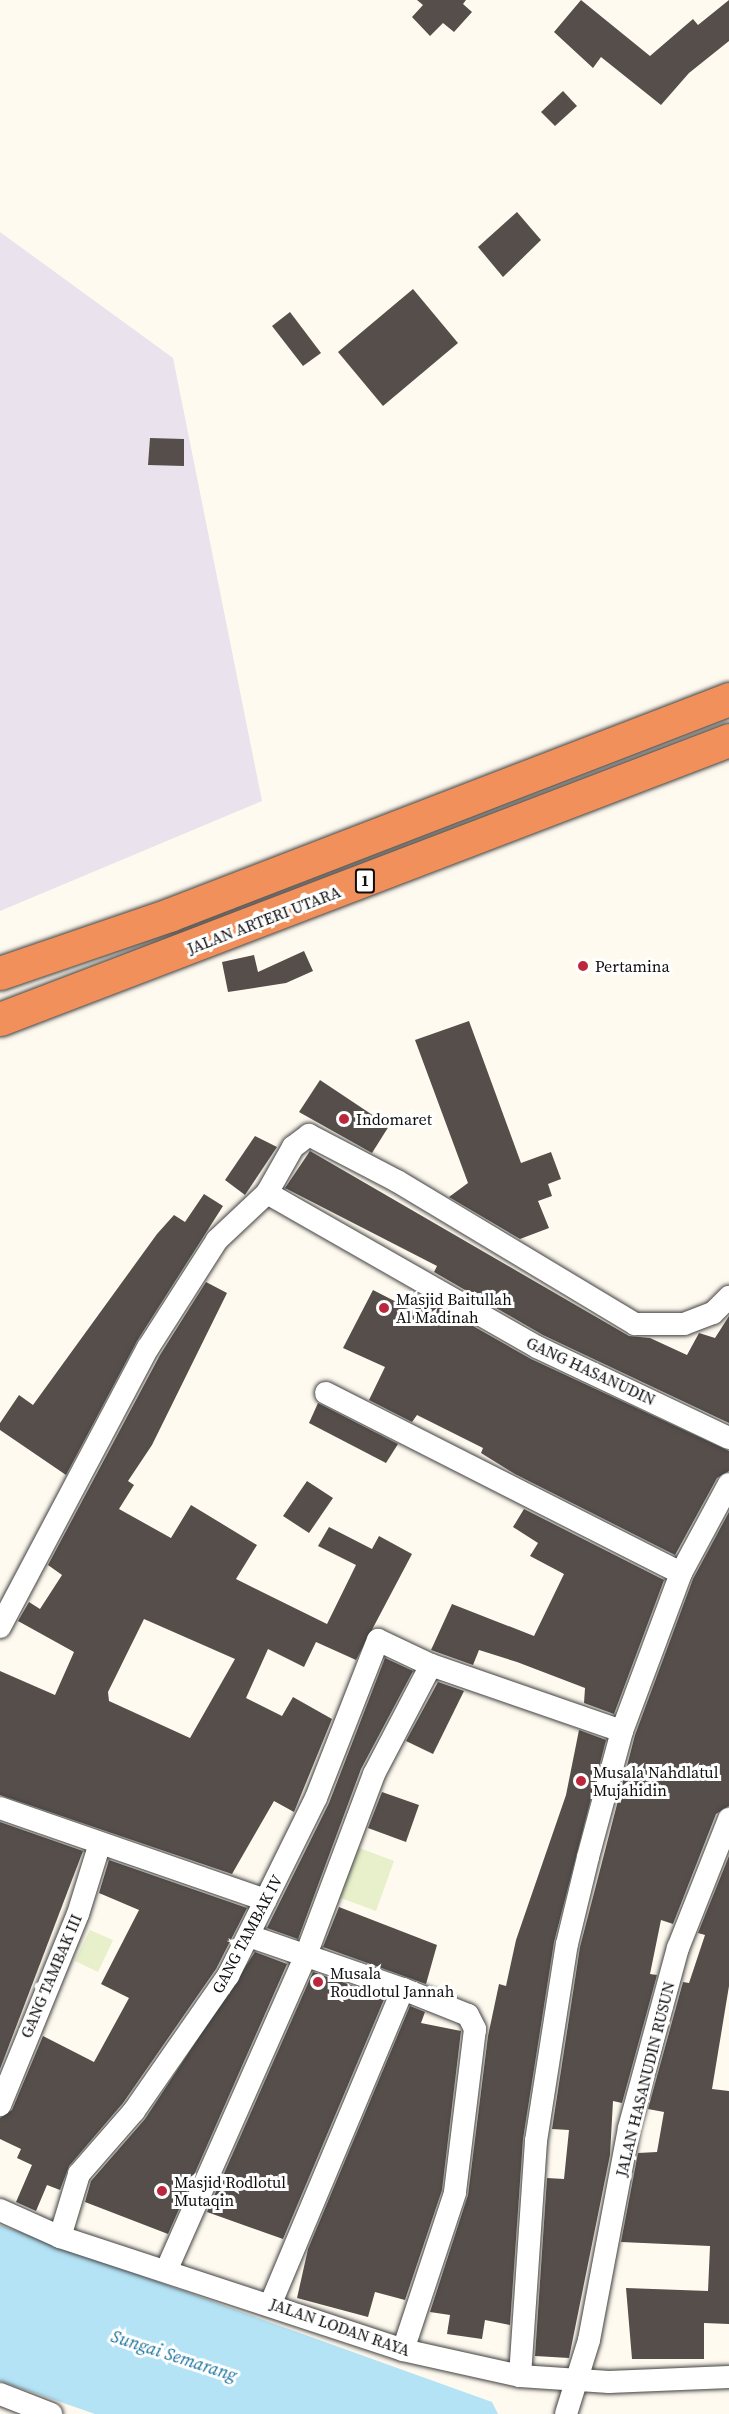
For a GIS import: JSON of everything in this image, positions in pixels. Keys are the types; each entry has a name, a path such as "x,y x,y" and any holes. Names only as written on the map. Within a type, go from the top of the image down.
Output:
{"highway":[{"name":"1","path":"0,973 170,915 729,699"},
{"name":"JALAN ARTERI UTARA","path":"0,1019 729,741"}],"street":[{"path":"0,1627 148,1348 217,1240 267,1192 293,1147 315,1135 635,1324 684,1324 713,1313 729,1297"},
{"name":"GANG HASANUDIN","path":"267,1192 537,1347 729,1438"},
{"path":"326,1393 681,1573"},
{"path":"520,2376 536,2141 550,2038 570,1934 622,1731 681,1573 729,1484"},
{"name":"GANG TAMBAK IV","path":"60,2237 79,2174 134,2111 228,1976 316,1798 378,1640 431,1665"},
{"path":"166,2271 306,1955 374,1774 431,1665 622,1731"},
{"path":"0,1808 99,1846 266,1900"},
{"name":"JALAN HASANUDIN RUSUN","path":"571,2398 629,2128 678,1948 724,1847 729,1819"},
{"name":"GANG TAMBAK III","path":"0,2105 78,1914 99,1846"},
{"path":"249,1936 403,1989 468,2016 475,2029 455,2193 403,2350"},
{"path":"271,2303 403,1989"},
{"name":"JALAN LODAN RAYA","path":"0,2210 60,2237 271,2303 403,2350 520,2376 571,2398 729,2377"},
{"path":"0,2394 51,2414"}],"shaded area":[{"path":"0,232 173,358 262,801 0,911"}],"green space":[{"path":"349,1844 394,1861 376,1911 330,1894"},
{"path":"90,1930 113,1940 98,1972 75,1961"}],"water":[{"name":"Sungai Semarang","path":"0,2225 492,2402 498,2414 95,2414 0,2381"}],"building":[{"path":"417,0 466,0 463,4 472,12 454,32 443,23 430,36 412,17 423,5"},
{"path":"581,0 650,56 693,19 698,25 729,0 729,41 689,73 661,105 601,57 593,68 554,32"},
{"path":"563,91 577,106 555,126 541,112"},
{"path":"517,212 541,240 503,277 478,247"},
{"path":"413,289 458,343 383,406 338,352"},
{"path":"290,312 321,353 303,366 272,326"},
{"path":"150,438 184,439 184,466 148,465"},
{"path":"304,951 313,971 286,983 228,992 222,962 254,955 258,972"},
{"path":"469,1021 521,1163 551,1152 561,1179 548,1184 552,1196 538,1201 549,1228 520,1239 449,1197 468,1183 415,1040"},
{"name":"Indomaret","path":"320,1080 389,1126 372,1153 299,1112"},
{"path":"255,1136 277,1147 245,1195 225,1180"},
{"path":"310,1151 629,1336 650,1338 687,1355 699,1333 715,1338 729,1316 729,1423 543,1335 434,1272 437,1266 285,1188"},
{"path":"204,1194 223,1206 137,1341 66,1475 0,1430 0,1423 19,1395 33,1405 157,1234 174,1215 185,1222"},
{"path":"206,1282 227,1293 152,1445 128,1481 134,1485 119,1509 171,1538 191,1505 257,1545 236,1579 327,1624 356,1565 318,1546 329,1527 372,1549 379,1536 412,1554 356,1660 316,1642 304,1667 268,1649 246,1698 282,1716 293,1697 332,1719 294,1812 274,1801 232,1874 0,1795 0,1671 55,1695 74,1652 18,1621 29,1602 40,1609 62,1575 48,1565 160,1355","holes":["144,1619 235,1659 190,1738 109,1701 108,1692"]},
{"path":"373,1290 414,1311 422,1297 531,1359 729,1451 729,1471 717,1478 675,1555 515,1474 481,1453 483,1448 417,1415 412,1422 369,1400 385,1367 343,1348"},
{"path":"318,1403 398,1444 386,1463 309,1423"},
{"path":"307,1481 333,1498 309,1533 283,1516"},
{"path":"524,1509 664,1580 614,1714 584,1703 585,1688 517,1662 479,1650 473,1665 431,1650 452,1604 534,1636 564,1574 530,1556 538,1543 513,1527"},
{"path":"729,1512 729,1806 716,1814 673,1924 661,1920 650,1974 657,1975 622,2103 613,2101 610,2155 569,2358 535,2356 547,2178 564,2179 569,2130 552,2129 580,1947 635,1735 693,1579"},
{"path":"385,1658 413,1671 361,1769 298,1939 267,1928 329,1803"},
{"path":"438,1682 464,1691 433,1754 406,1741"},
{"path":"579,1730 606,1740 554,1942 523,2139 510,2325 485,2320 482,2339 447,2334 450,2315 430,2312 468,2195 488,2036 499,1984 506,1986 516,1940 566,1795"},
{"path":"382,1792 419,1805 406,1842 368,1828"},
{"path":"0,1822 83,1851 0,2069"},
{"path":"729,1856 729,1986 712,2089 729,2091 729,2324 704,2323 704,2359 632,2359 626,2288 708,2291 710,2246 621,2242 638,2153 657,2152 664,2112 648,2109 683,1982 689,1983 705,1935 698,1933"},
{"path":"109,1860 247,1908 216,1969 123,2103 69,2166 60,2190 47,2185 36,2211 16,2202 32,2165 17,2158 21,2149 0,2139 0,2118 12,2110 43,2036 94,2062 129,1998 101,1984 139,1910 99,1893"},
{"path":"339,1907 437,1945 426,1984 323,1947"},
{"path":"255,1952 287,1964 168,2234 85,2202 91,2181 145,2119"},
{"path":"313,1972 385,1997 283,2239 207,2212"},
{"path":"410,2006 425,2012 421,2023 461,2031 442,2190 405,2300 375,2292 368,2317 297,2298 308,2249"}],"place":[{"name":"Pertamina","path":"583,966"},
{"name":"Indomaret","path":"344,1119"},
{"name":"Masjid Baitullah Al Madinah","path":"384,1308"},
{"name":"Musala Nahdlatul Mujahidin","path":"581,1781"},
{"name":"Musala Roudlotul Jannah","path":"318,1982"},
{"name":"Masjid Rodlotul Mutaqin","path":"162,2191"}]}
